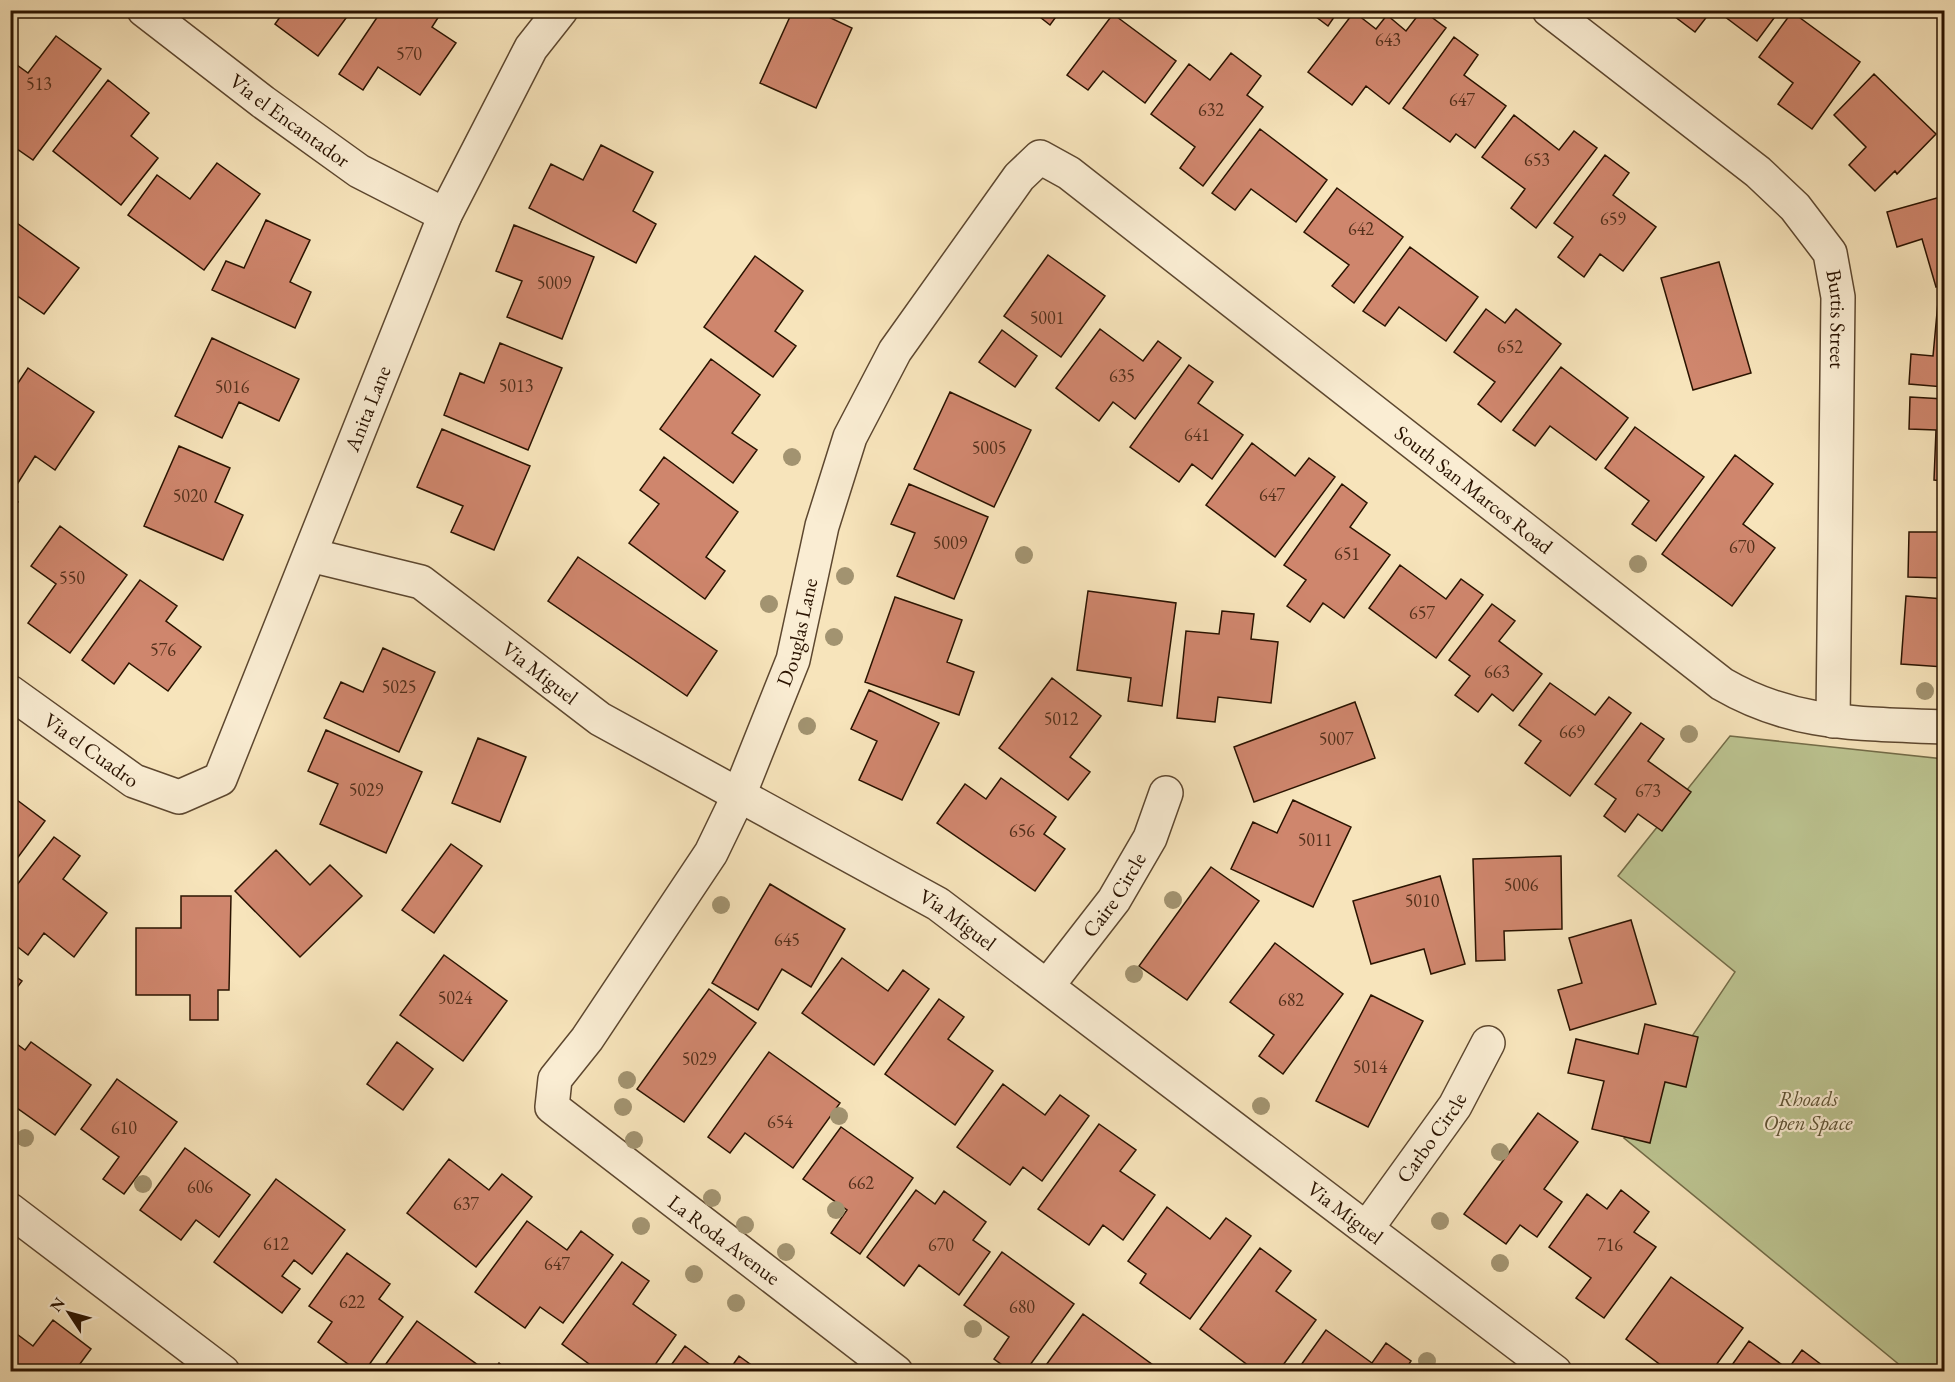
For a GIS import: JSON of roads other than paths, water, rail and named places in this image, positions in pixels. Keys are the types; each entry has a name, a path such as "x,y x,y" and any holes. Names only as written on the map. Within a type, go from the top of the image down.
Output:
{"street":[{"name":"Via el Encantador","path":"144,10 359,171 446,215"},
{"name":"Anita Lane","path":"179,797 220,779 446,215 531,48 561,10"},
{"name":"Burtis Street","path":"1549,10 1758,172 1795,207 1830,253 1838,297 1833,721"},
{"name":"South San Marcos Road","path":"1040,158 1069,173 1722,684 1751,701 1782,712 1833,721 1944,728"},
{"name":"Douglas Lane","path":"552,1107 555,1079 587,1039 711,853 739,795 793,660 822,526 850,437 895,351 1019,177 1040,158"},
{"name":"Via Miguel","path":"310,555 421,582 600,719 938,904 1555,1371"},
{"name":"Via el Cuadro","path":"10,692 134,781 179,797"},
{"name":"Caire Circle","path":"1048,986 1114,900 1150,838 1166,793"},
{"name":"Carbo Circle","path":"1366,1228 1455,1106 1488,1043"},
{"name":"La Roda Avenue","path":"552,1107 896,1371"},
{"path":"10,1210 223,1371"}],"park label":[{"name":"Rhoads Open Space","path":"1808,1111"}]}
